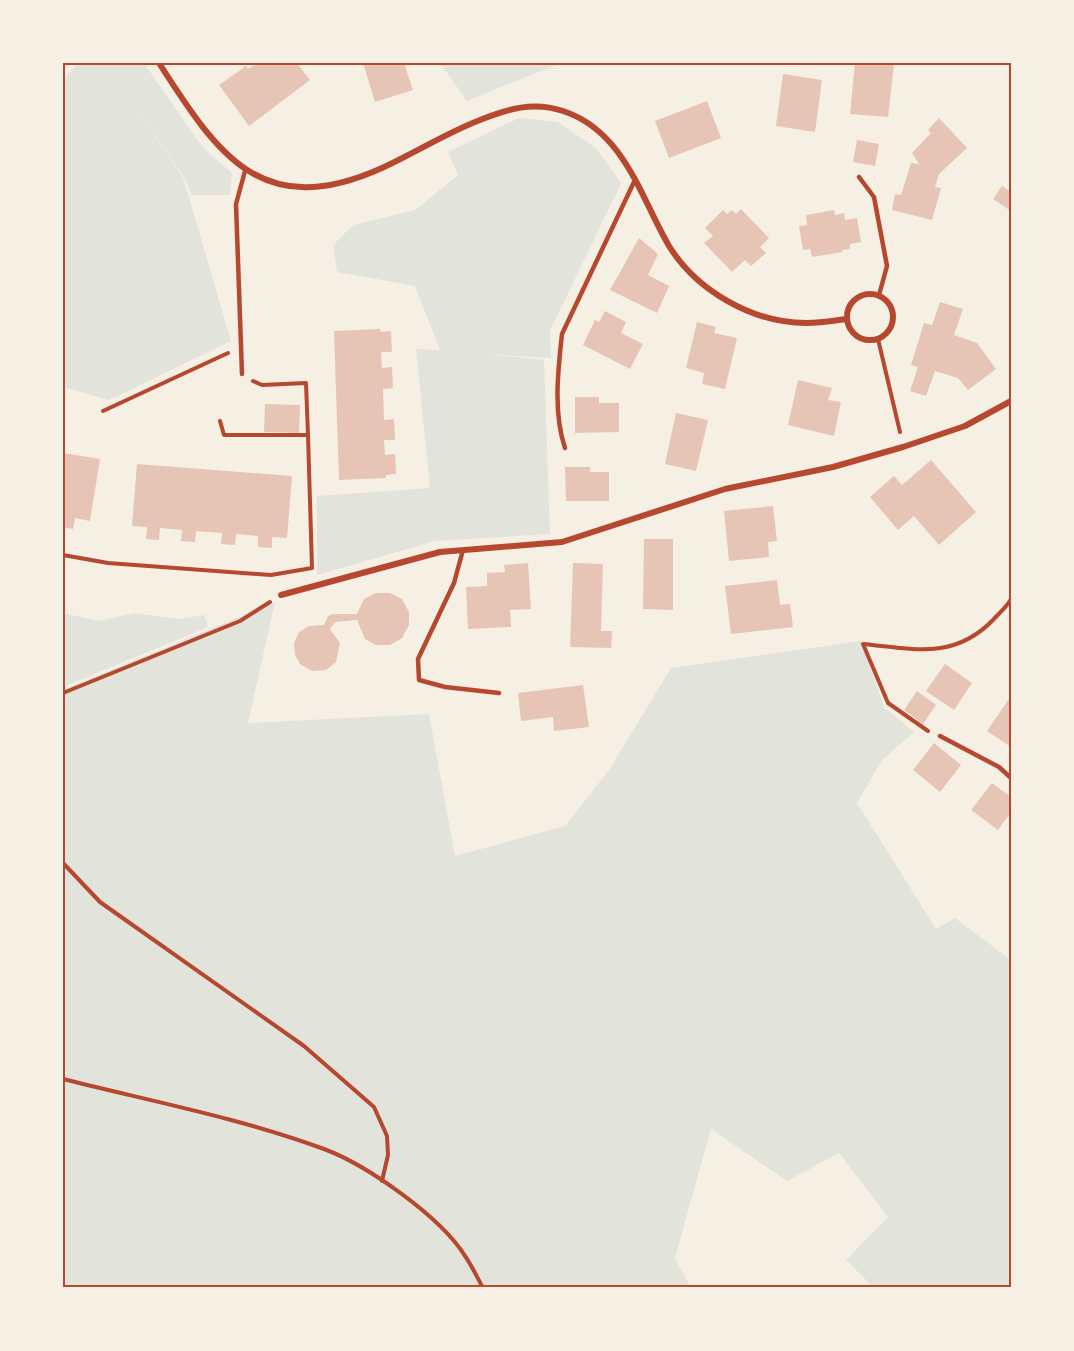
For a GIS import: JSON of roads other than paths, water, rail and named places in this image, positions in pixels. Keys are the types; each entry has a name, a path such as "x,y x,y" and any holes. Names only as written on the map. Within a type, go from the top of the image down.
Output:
{"street":[{"path":"159,63 209,137 245,171 297,189 335,183 380,169 466,125 504,111 532,104 564,111 589,125 614,146 636,178 670,247 693,275 728,303 764,317 805,323 846,319"},
{"path":"863,294 879,295 891,306 893,321 890,329 878,339 871,341 857,337 846,319 850,304 863,294"},
{"path":"281,596 440,552 562,542 725,489 833,467 903,447 965,426 1011,401"}],"lane":[{"path":"242,374 237,204 245,171"},
{"path":"859,177 874,197 887,266 879,295"},
{"path":"565,448 559,431 559,361 562,334 636,178"},
{"path":"463,550 454,583 418,659 418,681 445,687 499,693"},
{"path":"940,736 999,767 1011,778"}]}
